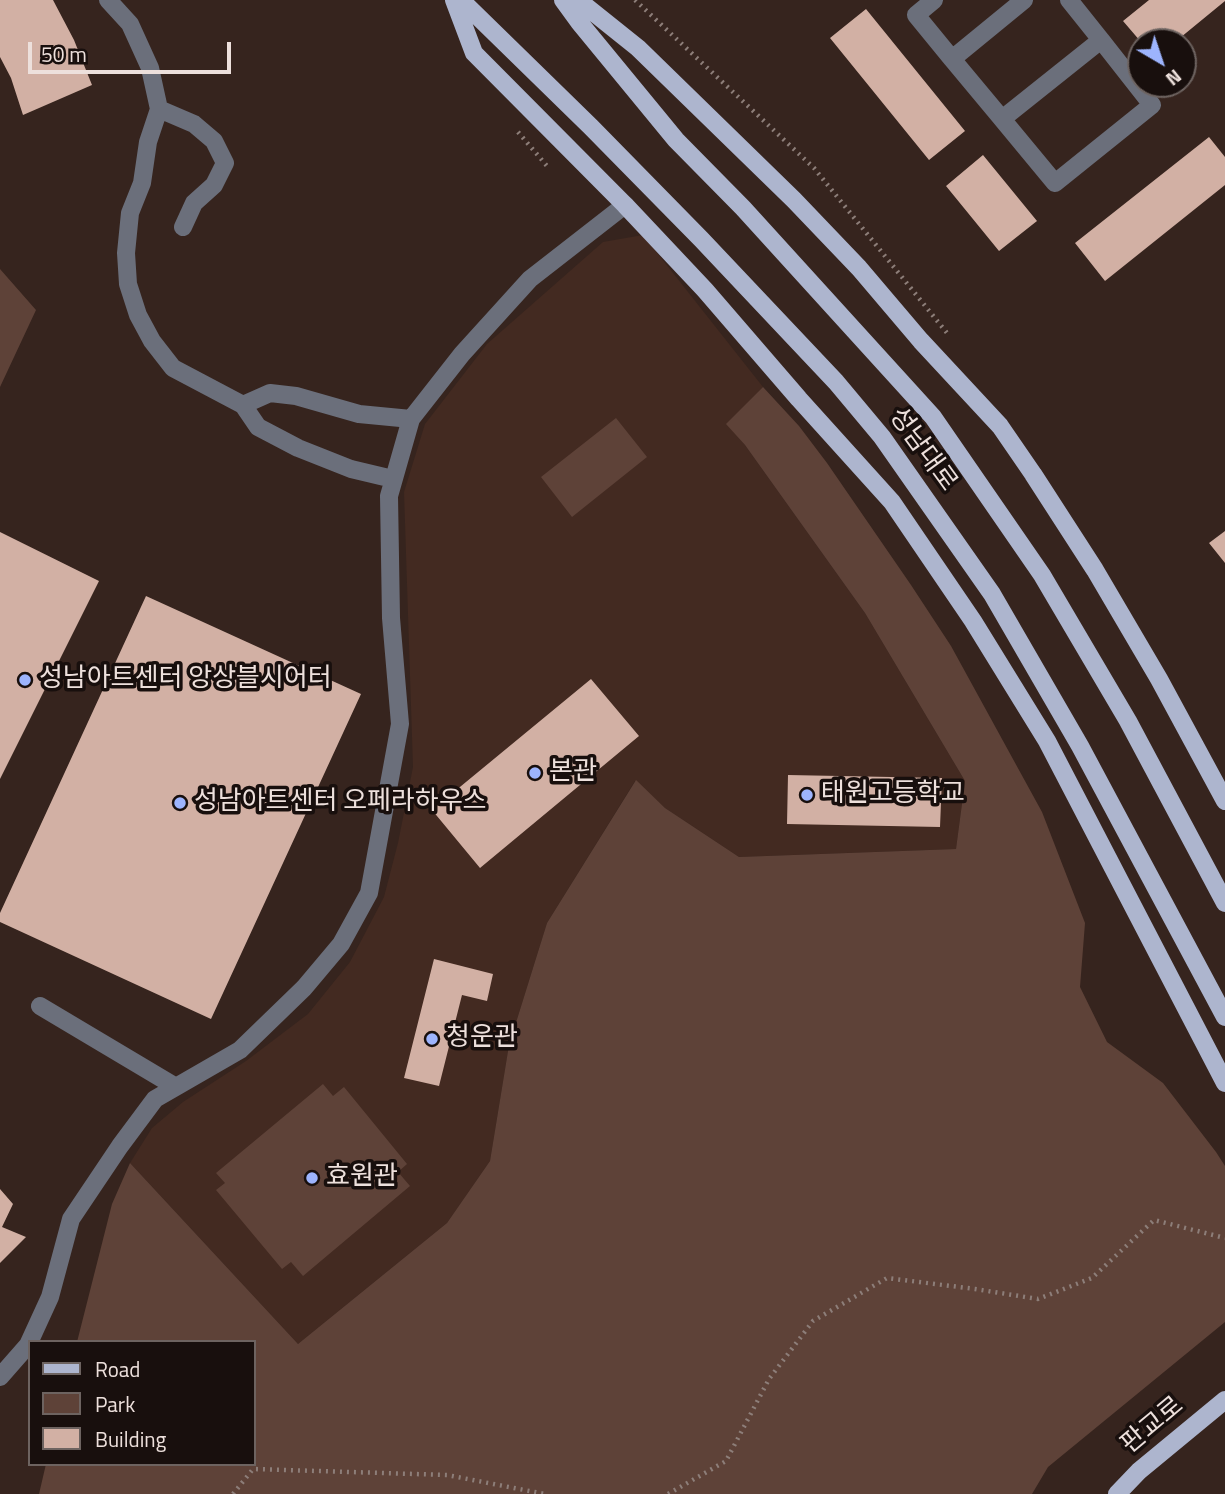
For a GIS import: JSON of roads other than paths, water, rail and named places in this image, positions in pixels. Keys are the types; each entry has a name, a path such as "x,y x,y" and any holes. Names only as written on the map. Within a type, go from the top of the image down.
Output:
{"main road":[{"path":"454,0 474,53 705,290 892,502 973,621 1047,741 1225,1083"},
{"name":"성남대로","path":"461,0 710,248 836,382 882,437 992,594 1080,746 1225,1017"},
{"name":"성남대로","path":"563,0 676,140 743,208 933,417 1042,575 1128,721 1225,903"},
{"path":"578,0 638,48 794,200 859,268 921,341 1000,426 1096,570 1225,801"},
{"name":"판교로","path":"1116,1494 1139,1471 1225,1400"}],"street":[{"path":"108,0 130,24 150,68 159,109 148,142 142,183 130,213 126,253 128,284 138,315 152,341 173,368 243,405 258,427 298,448 351,468 393,479"},
{"path":"934,0 916,15 1055,183 1152,105 1069,0"},
{"path":"952,59 1024,0"},
{"path":"1002,119 1101,40"},
{"path":"159,109 194,124 214,141 225,163 214,185 194,203 183,227"},
{"path":"30,1340 50,1297 71,1219 155,1099 240,1049 304,988 341,944 369,893 400,724 391,618 389,496 411,419 462,354 530,279 625,205"},
{"path":"243,405 270,393 296,396 359,414 411,419"},
{"path":"40,1006 176,1087"},
{"path":"0,1377 28,1345"}],"place":[{"name":"성남아트센터 앙상블시어터","path":"25,680"},
{"name":"본관","path":"535,773"},
{"name":"태원고등학교","path":"807,795"},
{"name":"성남아트센터 오페라하우스","path":"180,803"},
{"name":"청운관","path":"432,1039"},
{"name":"효원관","path":"312,1178"}]}
